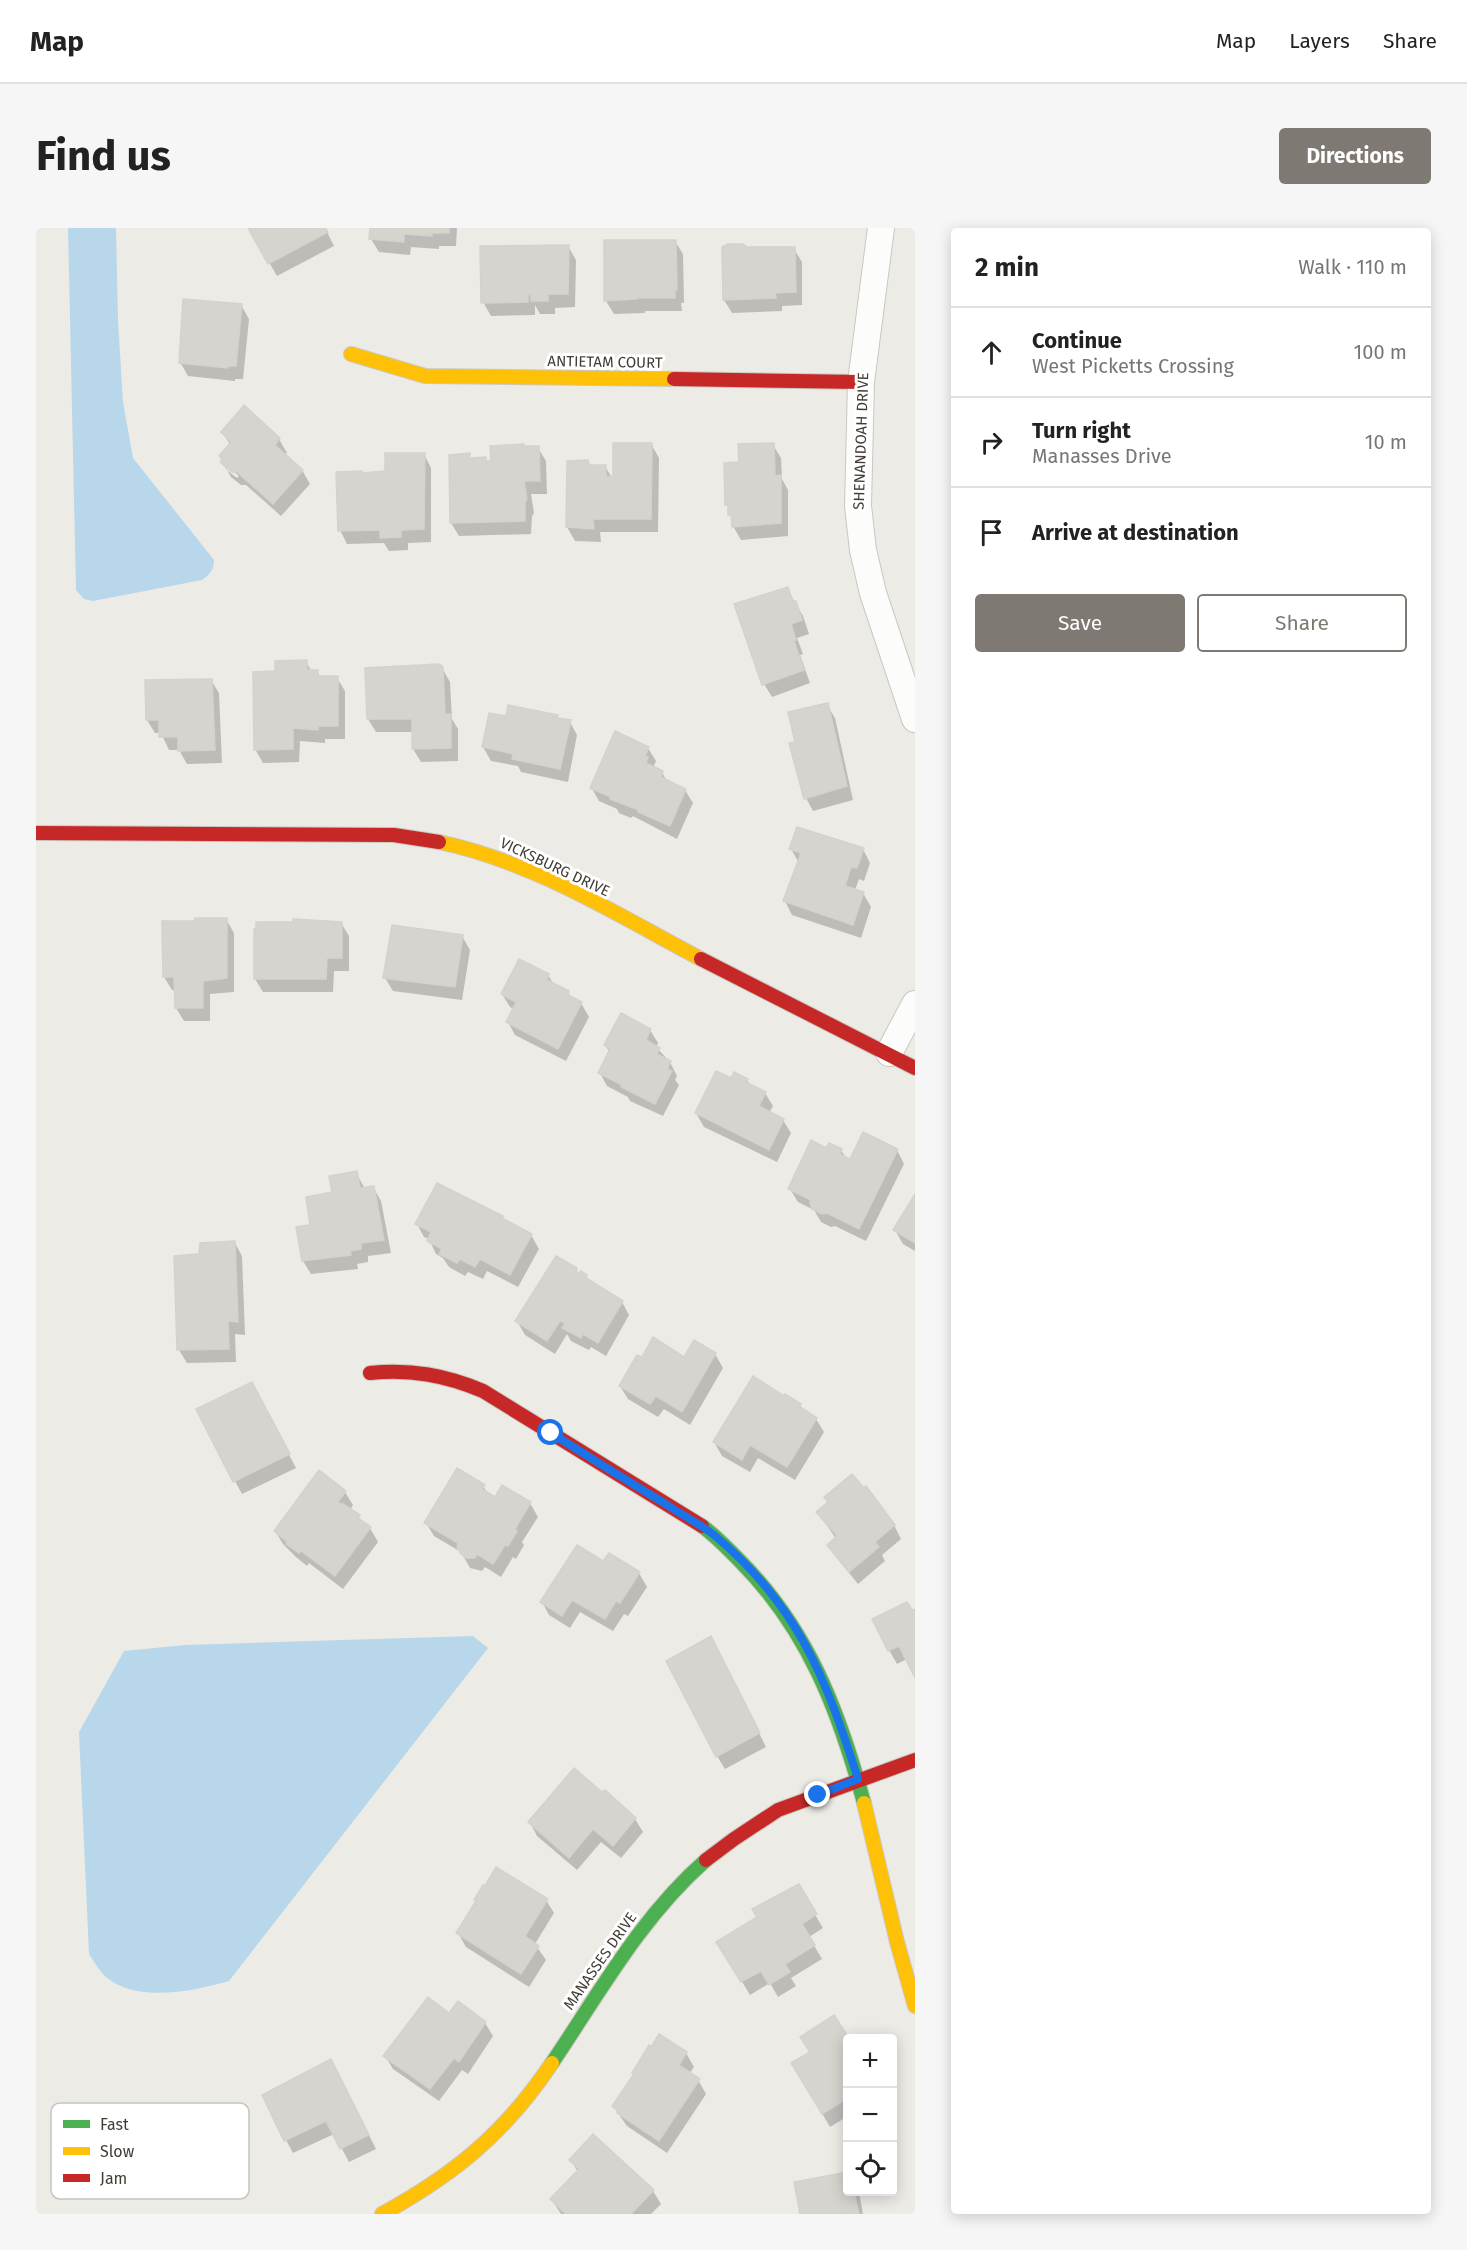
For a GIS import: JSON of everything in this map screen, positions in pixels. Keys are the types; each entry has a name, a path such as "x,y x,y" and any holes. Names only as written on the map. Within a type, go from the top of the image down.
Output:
{"street":[{"name":"SHENANDOAH DRIVE","path":"881,228 861,382 858,506 863,550 873,593 915,719"},
{"name":"ANTIETAM COURT","path":"351,354 425,376 861,382"},
{"name":"VICKSBURG DRIVE","path":"36,833 394,835 472,848 510,861 545,877 915,1068"},
{"path":"889,1053 915,1004"},
{"path":"370,1373 399,1370 428,1372 456,1379 483,1391 712,1534 746,1564 776,1599 802,1636 823,1677 858,1779 915,2006"},
{"name":"MANASSES DRIVE","path":"382,2214 424,2191 463,2163 500,2130 531,2094 638,1932 669,1896 703,1864 740,1835 780,1809 915,1760"}],"water":[{"path":"68,228 116,228 123,402 133,458 214,560 211,572 202,580 93,601 84,599 76,590"},
{"path":"473,1636 488,1648 229,1981 181,1991 146,1992 115,1983 102,1973 89,1954 79,1732 124,1651 185,1645"}],"building":[{"path":"248,228 325,228 328,232 268,264"},
{"path":"370,228 449,228 449,233 432,233 432,236 404,234 404,242 369,239"},
{"path":"604,240 676,240 677,290 675,290 675,298 604,301"},
{"path":"728,244 743,244 747,247 795,247 796,292 775,293 776,298 723,300 722,247"},
{"path":"569,245 568,294 548,294 548,301 531,301 531,294 528,294 528,302 481,303 480,246"},
{"path":"183,299 242,304 236,366 228,366 228,368 179,363"},
{"path":"244,405 280,438 275,445 303,470 273,504 237,472 232,472 221,463 219,456 231,442 221,432"},
{"path":"613,443 652,443 651,519 593,519 594,529 566,527 567,461 588,460 589,465 606,465 606,477 613,476"},
{"path":"774,443 775,476 781,475 781,523 732,527 731,515 728,515 728,504 725,505 724,463 739,462 738,444"},
{"path":"524,444 523,446 539,446 540,481 524,481 527,499 525,521 450,523 449,455 470,453 470,458 486,457 486,461 491,461 490,446"},
{"path":"385,453 425,453 424,529 401,530 401,537 380,538 380,530 338,531 336,472 385,471"},
{"path":"788,587 793,602 796,601 802,620 791,624 804,670 762,685 734,604"},
{"path":"307,660 307,670 318,670 318,676 338,676 338,726 318,726 318,730 293,728 293,749 254,750 253,672 275,671 275,661"},
{"path":"439,664 443,667 445,714 451,714 451,748 412,749 412,719 367,719 365,668"},
{"path":"212,679 215,750 178,751 178,737 159,737 159,720 146,720 145,680"},
{"path":"828,703 847,786 804,799 789,743 795,742 788,712"},
{"path":"508,705 558,715 557,718 571,720 560,769 512,759 513,754 482,747 489,713 506,716"},
{"path":"615,731 649,747 645,756 648,757 646,763 663,771 661,777 686,789 670,826 590,788"},
{"path":"797,827 864,848 857,868 851,867 845,886 864,892 853,925 783,901 801,853 789,849"},
{"path":"195,918 227,918 227,978 203,981 203,1008 175,1008 174,977 163,977 162,921 195,921"},
{"path":"293,919 342,922 342,958 327,958 326,979 254,979 256,922 293,922"},
{"path":"392,925 463,935 455,987 383,978"},
{"path":"519,959 549,974 547,980 569,991 568,995 582,1002 558,1049 506,1022 516,1002 501,994"},
{"path":"621,1013 651,1029 646,1040 660,1048 657,1054 671,1061 667,1069 672,1071 655,1104 598,1073 610,1049 604,1045"},
{"path":"716,1071 731,1078 734,1072 748,1079 746,1082 766,1092 759,1106 784,1119 769,1150 695,1113"},
{"path":"863,1132 898,1149 859,1229 827,1213 822,1214 812,1209 811,1200 788,1189 811,1140 826,1148 829,1143 842,1149 840,1154 850,1159"},
{"path":"357,1171 360,1188 374,1186 384,1240 361,1243 361,1249 350,1251 351,1255 302,1261 296,1227 310,1225 306,1197 332,1192 329,1176"},
{"path":"437,1183 503,1216 502,1218 532,1234 510,1275 480,1259 475,1267 460,1259 457,1263 439,1254 442,1249 427,1241 431,1232 415,1224"},
{"path":"915,1194 915,1243 893,1230"},
{"path":"235,1241 238,1322 228,1321 229,1349 177,1350 174,1256 199,1254 200,1243"},
{"path":"556,1256 623,1301 598,1343 583,1334 581,1338 562,1328 565,1323 560,1321 547,1341 515,1321"},
{"path":"653,1337 684,1357 694,1340 716,1353 682,1412 656,1396 650,1404 619,1386 637,1355 642,1357"},
{"path":"753,1376 801,1404 799,1406 817,1418 787,1467 750,1445 742,1460 713,1442"},
{"path":"252,1382 290,1454 233,1482 196,1409"},
{"path":"457,1468 485,1485 482,1489 495,1497 502,1485 531,1502 508,1546 505,1545 493,1564 477,1554 475,1558 466,1558 457,1547 458,1543 424,1523"},
{"path":"319,1470 346,1491 338,1502 360,1515 358,1518 371,1527 335,1576 301,1551 299,1553 286,1544 287,1542 274,1531"},
{"path":"852,1474 864,1488 866,1486 895,1525 875,1542 879,1547 849,1572 827,1545 837,1536 816,1512 828,1502 824,1497"},
{"path":"577,1545 603,1561 609,1553 640,1572 620,1603 616,1601 605,1619 572,1600 562,1616 540,1602"},
{"path":"907,1602 912,1610 915,1609 915,1678 899,1646 888,1651 872,1619"},
{"path":"711,1636 760,1733 716,1757 666,1661"},
{"path":"574,1768 602,1792 605,1790 636,1818 613,1846 593,1829 569,1858 528,1822"},
{"path":"496,1867 548,1899 525,1936 539,1946 521,1974 456,1933"},
{"path":"799,1884 817,1914 802,1924 815,1945 785,1964 790,1972 769,1985 761,1971 741,1982 716,1942 757,1917 752,1909"},
{"path":"428,1997 449,2013 458,2001 486,2022 459,2062 454,2058 430,2089 383,2056"},
{"path":"834,2015 846,2034 843,2034 843,2101 822,2114 791,2063 810,2052 800,2037"},
{"path":"659,2034 687,2052 679,2065 700,2079 659,2141 617,2113 618,2111 612,2106 634,2074 632,2073 649,2045 651,2047"},
{"path":"331,2059 369,2135 340,2149 326,2121 284,2141 262,2095"},
{"path":"593,2134 654,2190 631,2214 566,2214 550,2199 579,2169 569,2160"},
{"path":"843,2173 843,2196 855,2196 859,2214 800,2214 794,2182"}],"traffic: fast":[{"path":"702,1526 726,1547 763,1586 802,1643 832,1704 864,1803"},
{"path":"552,2063 641,1931 661,1906 706,1860"}],"traffic: slow":[{"path":"351,354 425,376 674,379"},
{"path":"439,842 508,862 541,876 606,907 701,959"},
{"path":"864,1803 897,1942 915,2006"},
{"path":"382,2214 433,2183 477,2150 516,2110 552,2063"}],"traffic: jam":[{"path":"674,379 861,382"},
{"path":"36,833 394,835 439,842"},
{"path":"701,959 915,1068"},
{"path":"370,1373 428,1374 483,1391 702,1526"},
{"path":"706,1860 778,1810 915,1760"}],"route":[{"path":"551,1433 712,1534 746,1564 776,1599 802,1636 823,1677 858,1779 818,1795"}]}
